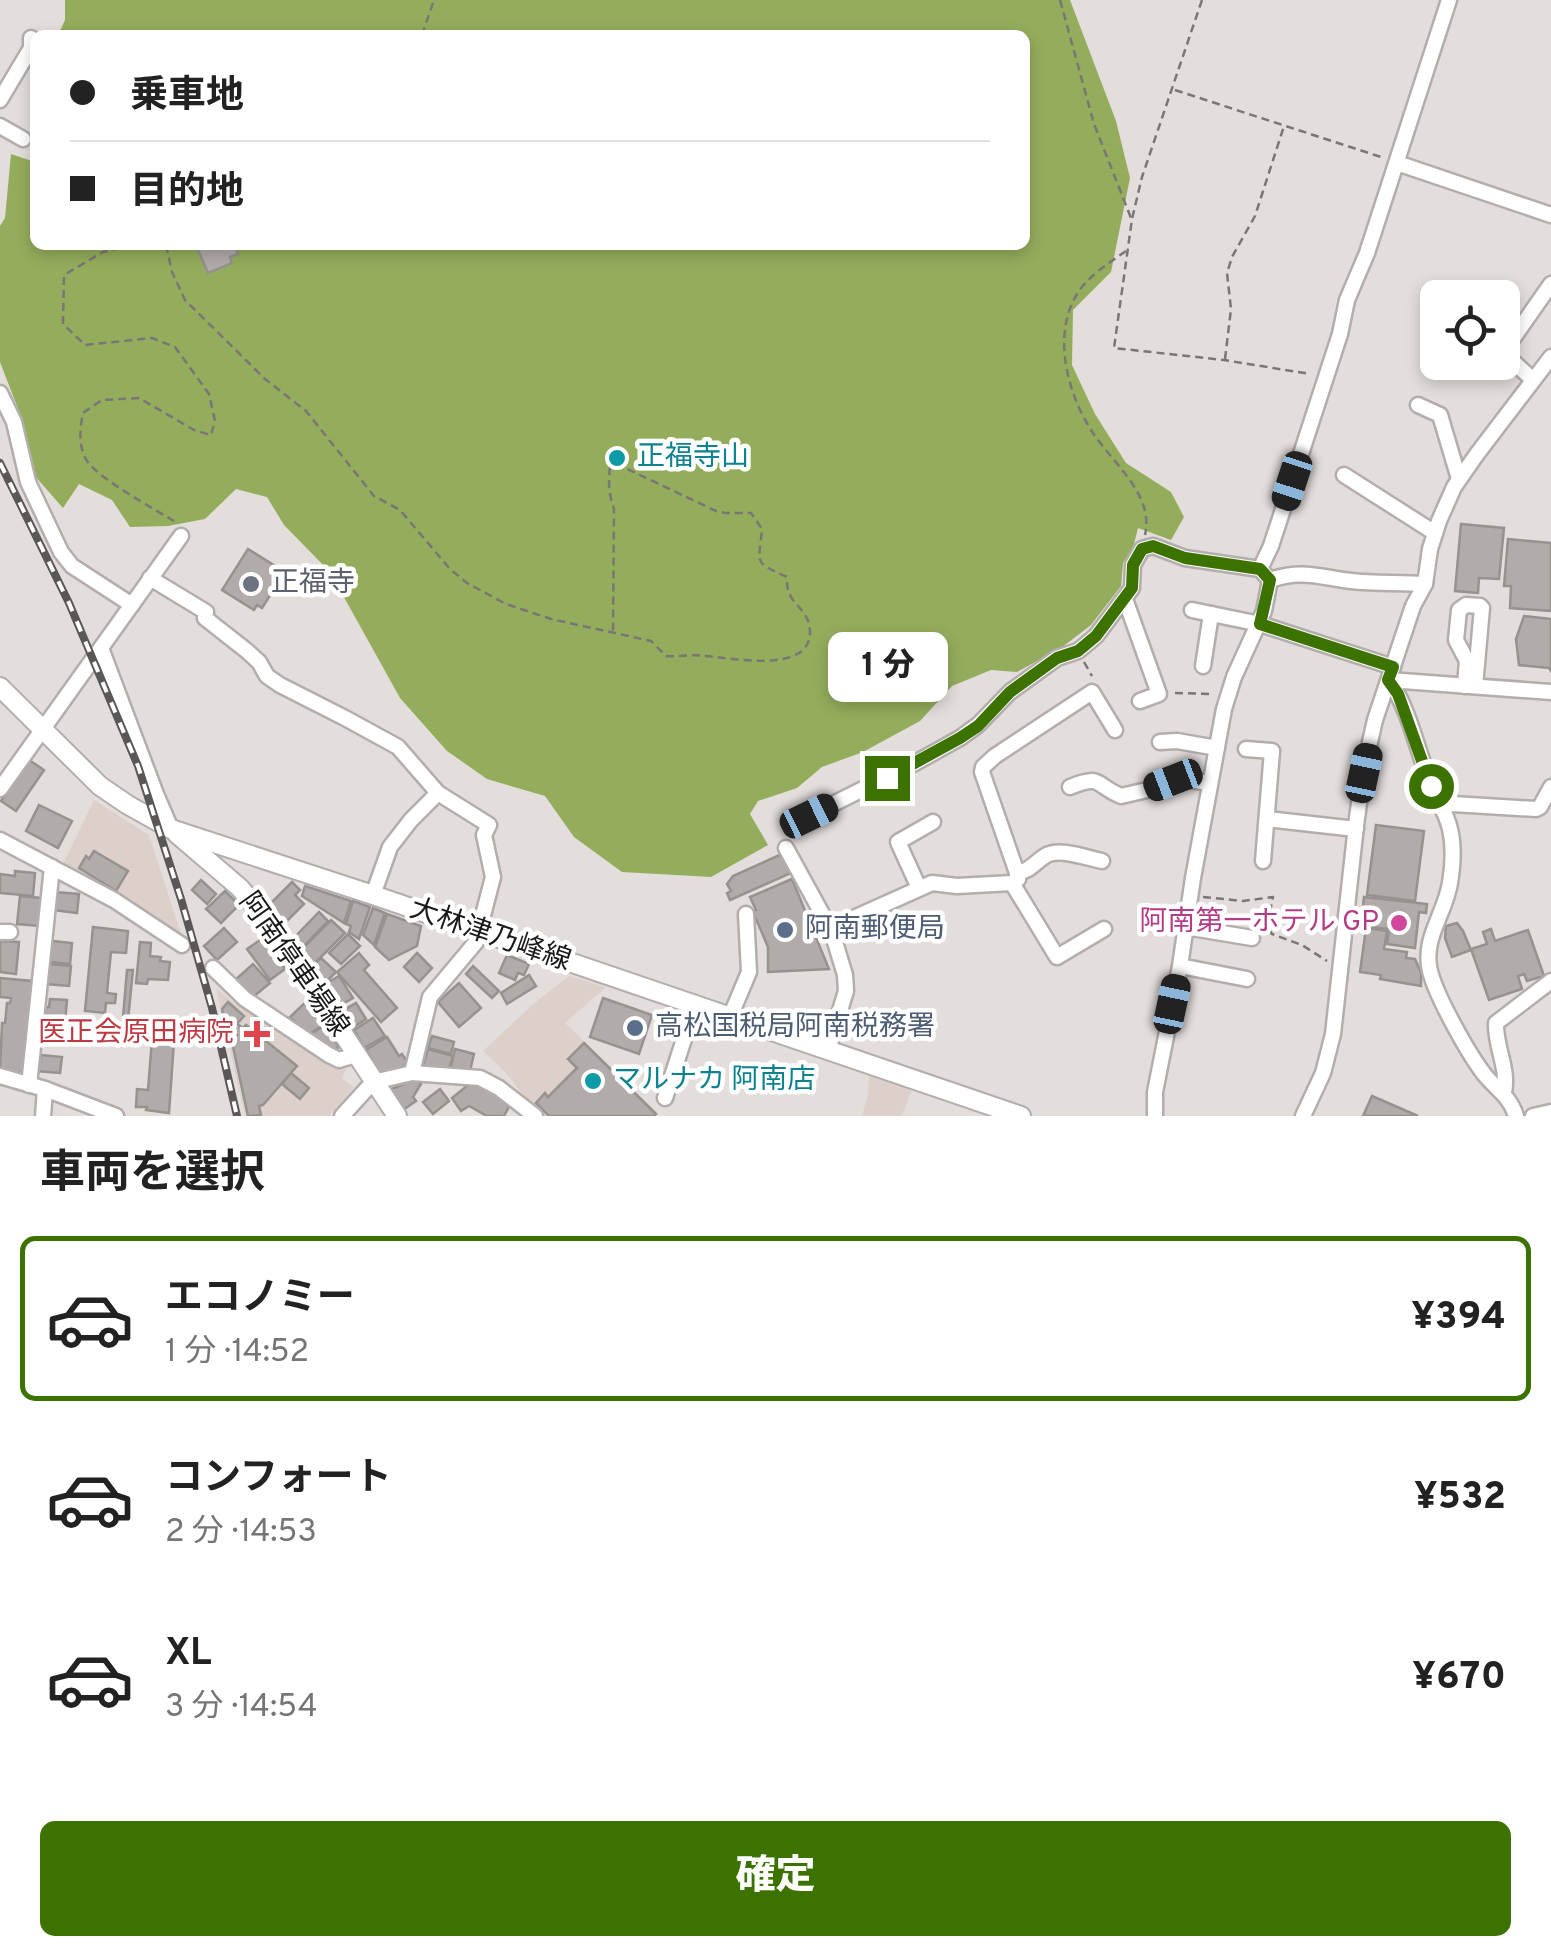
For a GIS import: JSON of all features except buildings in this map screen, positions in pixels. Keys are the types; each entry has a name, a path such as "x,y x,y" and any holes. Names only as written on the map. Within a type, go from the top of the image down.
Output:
{"main road":[{"name":"大林津乃峰線","path":"0,687 100,786 172,830 1021,1116"},
{"name":"阿南停車場線","path":"172,830 240,888 275,930 397,1116"}],"street":[{"path":"1155,1116 1155,1092 1228,696 1260,624 1271,546 1340,334 1347,300 1367,253 1450,0"},
{"path":"0,100 30,48"},
{"path":"0,126 23,140"},
{"path":"1397,162 1551,215"},
{"path":"1533,380 1507,356 1509,344 1551,284"},
{"path":"1304,1116 1323,1074 1332,1034 1367,755 1413,606 1425,584 1435,533 1459,479 1551,356"},
{"path":"0,393 14,422 28,482 61,552 72,566 132,604"},
{"path":"1418,406 1440,415 1459,479"},
{"path":"1344,474 1435,533"},
{"path":"0,790 181,536"},
{"path":"809,816 960,738 978,726 1010,692 1057,658 1078,651 1096,636 1132,588 1133,565 1142,549 1153,546 1185,558 1265,575 1311,573 1352,581 1425,584"},
{"path":"150,578 206,612 205,618 248,651 280,685 398,747 438,792 489,825 484,835 493,877 478,932 472,948 430,997 412,1072"},
{"path":"1125,599 1158,694 1140,701"},
{"path":"1466,604 1482,608 1470,686 1467,662 1456,640 1460,610 1466,604"},
{"path":"1192,610 1260,624 1391,673 1470,686 1551,692"},
{"path":"1203,666 1211,614"},
{"path":"101,648 172,830"},
{"path":"1391,673 1431,786 1443,806 1454,848 1450,885 1428,944 1430,971 1468,1049 1486,1076 1504,1092 1516,1116"},
{"path":"1104,929 1057,957 1015,878 982,772 995,756 1092,692 1115,730"},
{"path":"1160,742 1217,748"},
{"path":"1246,749 1272,752 1262,861"},
{"path":"1070,787 1096,780 1122,796 1182,778 1210,783"},
{"path":"1443,806 1536,809 1551,787"},
{"path":"373,895 390,847 438,792"},
{"path":"1267,819 1356,829"},
{"path":"919,888 898,842 933,822"},
{"path":"0,840 114,900 182,945"},
{"path":"786,848 832,932 846,984 828,1050"},
{"path":"832,932 836,926 932,883 957,886 1015,878 1055,852 1102,861"},
{"path":"29,1085 52,867"},
{"path":"730,1016 748,972 746,914"},
{"path":"1186,927 1252,938"},
{"path":"1180,966 1247,979"},
{"path":"213,968 244,999 328,1056 339,1060 356,1055"},
{"path":"1504,1092 1506,1079 1496,1022 1551,981"},
{"path":"665,1098 695,1005"},
{"path":"342,1116 374,1082 412,1072 480,1078 535,1116"},
{"path":"0,1076 116,1116"},
{"path":"43,1116 45,1089"},
{"path":"1533,1116 1551,1112"}],"path":[{"path":"424,30 434,0"},
{"path":"1060,0 1094,124 1132,219"},
{"path":"1202,0 1142,177 1132,219 1114,348 1224,360 1325,378"},
{"path":"1173,89 1397,162"},
{"path":"1224,360 1230,309 1226,273 1255,216 1284,126"},
{"path":"112,250 64,276 63,324 85,345 152,338 175,347 209,394 215,421 211,435 194,430 139,398 102,400 83,413 80,434 88,461 117,486 174,521 181,536"},
{"path":"167,250 185,300 265,379 306,410 374,496 400,510 450,569 467,583 506,604 551,619 650,641 666,656 763,660 800,654 810,636 806,615 787,592 787,578 760,563 762,529 751,513 716,511 623,467 610,467 608,479 614,509 613,632"},
{"path":"1127,250 1078,292 1068,316 1064,351 1081,414 1145,507 1148,523 1142,549"},
{"path":"1078,651 1094,680 1092,692"},
{"path":"1158,694 1228,696"},
{"path":"1190,896 1242,901 1273,897 1267,926 1272,934 1302,945 1340,970"}],"shaded area":[{"path":"94,800 149,835 182,937 117,894 62,866"},
{"path":"569,976 606,987 565,1023 658,1113 655,1116 544,1116 483,1051"},
{"name":"医正会原田病院","path":"216,988 330,1062 347,1068 342,1078 354,1087 329,1116 245,1116"},
{"path":"869,1074 912,1089 902,1116 862,1116"}],"green space":[{"path":"65,0 1070,0 1116,121 1130,178 1111,272 1073,310 1072,365 1095,414 1126,463 1171,492 1184,517 1171,540 1138,528 1133,548 1123,563 1121,586 1091,625 1061,648 1017,672 991,670 952,686 920,721 863,752 822,767 797,788 758,801 750,814 768,845 711,877 622,872 574,837 545,796 487,779 447,751 400,698 330,572 284,525 267,497 236,489 205,519 168,526 130,527 112,500 79,484 63,508 34,475 20,414 0,362 0,226 5,218 11,154 30,160 30,250 1030,250 1030,30 60,30 65,20"}],"railway":[{"path":"0,463 69,603 138,766 212,1008 237,1116"}],"place":[{"name":"正福寺山","path":"617,458"},
{"name":"正福寺","path":"251,584"},
{"name":"阿南第一ホテル GP","path":"1399,923"},
{"name":"阿南郵便局","path":"785,930"},
{"name":"高松国税局阿南税務署","path":"635,1028"},
{"name":"医正会原田病院","path":"257,1034"},
{"name":"マルナカ 阿南店","path":"593,1081"}],"route":[{"path":"887,778 978,726 1010,692 1096,636 1132,588 1133,565 1142,549 1153,546 1185,558 1260,569 1270,580 1260,624 1393,667 1388,680 1398,694 1431,786"}]}
